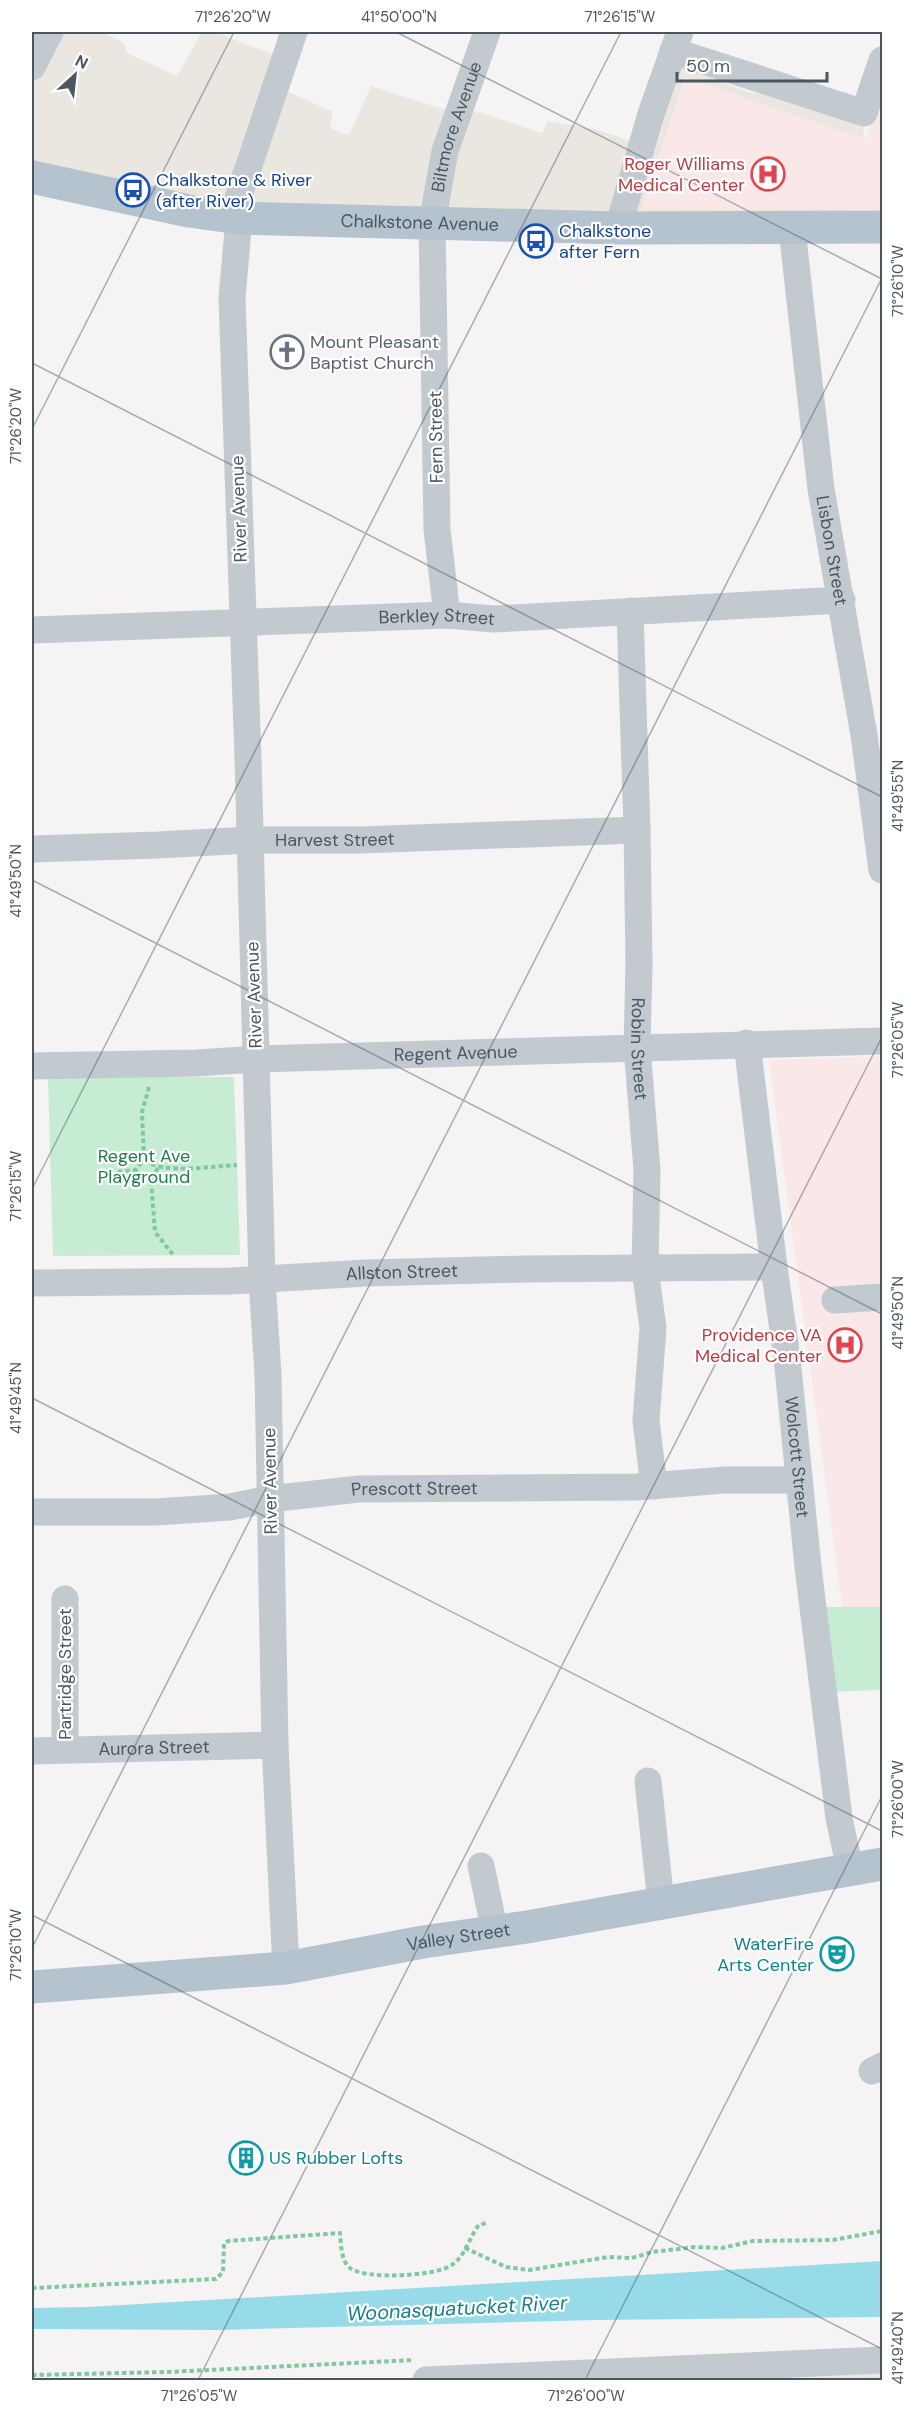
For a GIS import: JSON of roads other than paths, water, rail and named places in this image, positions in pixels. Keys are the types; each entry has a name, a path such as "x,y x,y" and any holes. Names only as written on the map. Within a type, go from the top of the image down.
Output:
{"main road":[{"name":"Chalkstone Avenue","path":"33,183 239,218 618,228 882,227"},
{"name":"Valley Street","path":"32,1987 286,1968 882,1863"}],"street":[{"path":"32,67 50,32"},
{"name":"River Avenue","path":"286,1968 275,1744 268,1375 262,1279 232,298 239,218 237,201 294,32"},
{"name":"Biltmore Avenue","path":"432,223 446,151 488,32"},
{"path":"618,228 651,114 676,41 864,113 882,60"},
{"name":"Fern Street","path":"432,223 437,530 447,615"},
{"name":"Lisbon Street","path":"792,229 822,489 864,735 882,870"},
{"name":"Berkley Street","path":"32,630 447,615 494,619 842,600"},
{"name":"Robin Street","path":"630,611 637,830 639,964 637,1047 647,1170 645,1269 653,1328 646,1421 654,1486"},
{"name":"Harvest Street","path":"32,849 250,840 360,840 637,830"},
{"name":"Regent Avenue","path":"32,1066 197,1063 257,1059 747,1043 882,1041"},
{"name":"Wolcott Street","path":"747,1043 787,1358 839,1818 850,1870"},
{"name":"Allston Street","path":"32,1283 262,1279 367,1273 774,1267"},
{"path":"835,1300 882,1297"},
{"name":"Prescott Street","path":"32,1512 166,1512 230,1507 269,1499 359,1489 452,1490 654,1486 725,1480 799,1480"},
{"name":"Partridge Street","path":"65,1599 65,1749"},
{"name":"Aurora Street","path":"32,1751 275,1744"},
{"path":"648,1781 661,1903"},
{"path":"481,1866 495,1932"},
{"path":"426,2380 882,2360"}],"water":[{"name":"Woonasquatucket River","path":"882,2261 882,2317 595,2320 214,2330 32,2329 32,2308 88,2307"}],"place":[{"name":"Roger Williams Medical Center","path":"768,174"},
{"name":"Chalkstone & River (after River)","path":"133,190"},
{"name":"Chalkstone after Fern","path":"536,241"},
{"name":"Mount Pleasant Baptist Church","path":"287,352"},
{"name":"Providence VA Medical Center","path":"845,1345"},
{"name":"WaterFire Arts Center","path":"837,1954"},
{"name":"US Rubber Lofts","path":"246,2158"}],"park label":[{"name":"Regent Ave Playground","path":"144,1166"}]}
